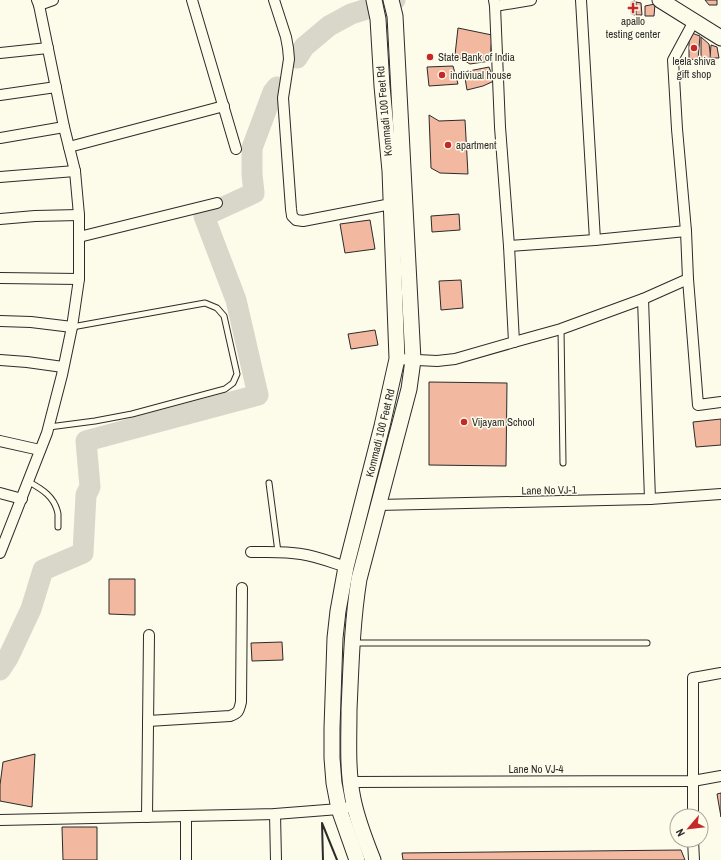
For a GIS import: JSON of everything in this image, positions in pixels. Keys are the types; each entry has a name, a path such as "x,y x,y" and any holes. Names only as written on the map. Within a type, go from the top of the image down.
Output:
{"main road":[{"name":"Kommadi 100 Feet Rd","path":"357,860 339,809 334,783 332,728 336,625 346,567 382,426 397,359 390,171 382,86 378,19 374,0"},
{"name":"Kommadi 100 Feet Rd","path":"372,860 355,806 350,782 348,745 355,602 359,579 409,388 413,360 395,16 391,0"},
{"path":"660,0 721,38"}],"street":[{"path":"1,546 29,482 49,427 72,327 78,279 79,215 76,172 64,126 38,2 53,0"},
{"path":"192,0 236,149"},
{"path":"274,0 286,37 289,59 283,98 292,216 296,220 303,221 391,204"},
{"path":"514,342 510,246 500,127 494,3 531,0"},
{"path":"581,0 595,240"},
{"path":"694,21 673,60 677,129 686,231 688,279 698,405 721,402"},
{"path":"0,53 48,48"},
{"path":"0,95 56,87"},
{"path":"69,146 224,106"},
{"path":"0,138 64,126"},
{"path":"0,177 76,172"},
{"path":"79,237 217,202"},
{"path":"0,219 35,216 79,215"},
{"path":"510,246 595,240 686,231"},
{"path":"0,278 78,279"},
{"path":"397,359 436,361 455,360 561,329 643,299 688,279"},
{"path":"643,299 650,499"},
{"path":"0,321 31,322 72,327"},
{"path":"0,360 63,367"},
{"path":"0,441 40,450"},
{"path":"0,493 22,499"},
{"name":"Lane No VJ-1","path":"378,505 650,499 721,494"},
{"path":"251,552 300,554 346,567"},
{"path":"148,722 230,716 236,714 240,709 242,588"},
{"path":"147,817 149,636"},
{"path":"693,808 693,678 721,673"},
{"name":"Lane No VJ-4","path":"350,782 693,781 721,776"},
{"path":"0,820 275,814 339,809 355,806"},
{"path":"275,814 276,860"},
{"path":"186,816 186,860"},
{"path":"693,848 694,860"}],"lane":[{"path":"49,427 132,414 225,389 233,383 237,374 224,316 217,308 205,303 72,327"},
{"path":"561,329 563,463"},
{"path":"29,482 40,488 52,498 58,514 58,527"},
{"path":"269,483 278,552"},
{"path":"352,643 647,643"}],"building":[{"path":"705,0 717,0 717,5 709,5"},
{"name":"apallo testing center","path":"635,1 635,15 631,14 631,2"},
{"path":"636,2 641,3 642,15 636,15"},
{"path":"655,4 654,16 645,16 645,6"},
{"path":"458,28 492,35 490,61 470,64 455,55"},
{"name":"leela shiva gift shop","path":"689,32 700,36 698,60 689,59"},
{"path":"701,37 709,44 711,59 701,61"},
{"path":"711,45 717,47 719,58 710,58"},
{"name":"indiviual house","path":"453,66 458,84 429,86 427,67"},
{"path":"489,67 494,81 483,86 467,90 464,72"},
{"name":"apartment","path":"429,115 439,121 465,120 468,174 440,173 431,168"},
{"path":"459,214 460,230 432,232 431,216"},
{"path":"370,220 375,249 345,253 340,224"},
{"path":"461,280 463,308 441,310 439,281"},
{"path":"375,330 378,345 351,349 348,334"},
{"name":"Vijayam School","path":"429,382 507,383 506,466 429,465"},
{"path":"721,419 721,445 696,447 693,422"},
{"path":"109,579 135,579 135,615 109,614"},
{"path":"282,642 283,660 252,661 251,643"},
{"path":"35,754 32,807 0,801 0,785 3,762"},
{"path":"721,793 721,817 717,794"},
{"path":"62,827 97,827 97,860 63,860"},
{"path":"681,850 685,860 403,860 402,853"}],"waterway":[{"path":"297,58 304,47 329,26 351,14 395,0"},
{"path":"0,670 8,658 31,609 43,570 83,553 86,495 90,487 86,441 258,395 236,300 204,216 254,193 252,148 273,92 277,87"}],"wall":[{"path":"323,860 322,823 337,860"}],"place":[{"name":"apallo testing center","path":"633,8"},
{"name":"leela shiva gift shop","path":"694,48"},
{"name":"State Bank of India","path":"430,57"},
{"name":"indiviual house","path":"442,75"},
{"name":"apartment","path":"448,145"},
{"name":"Vijayam School","path":"464,422"}]}
